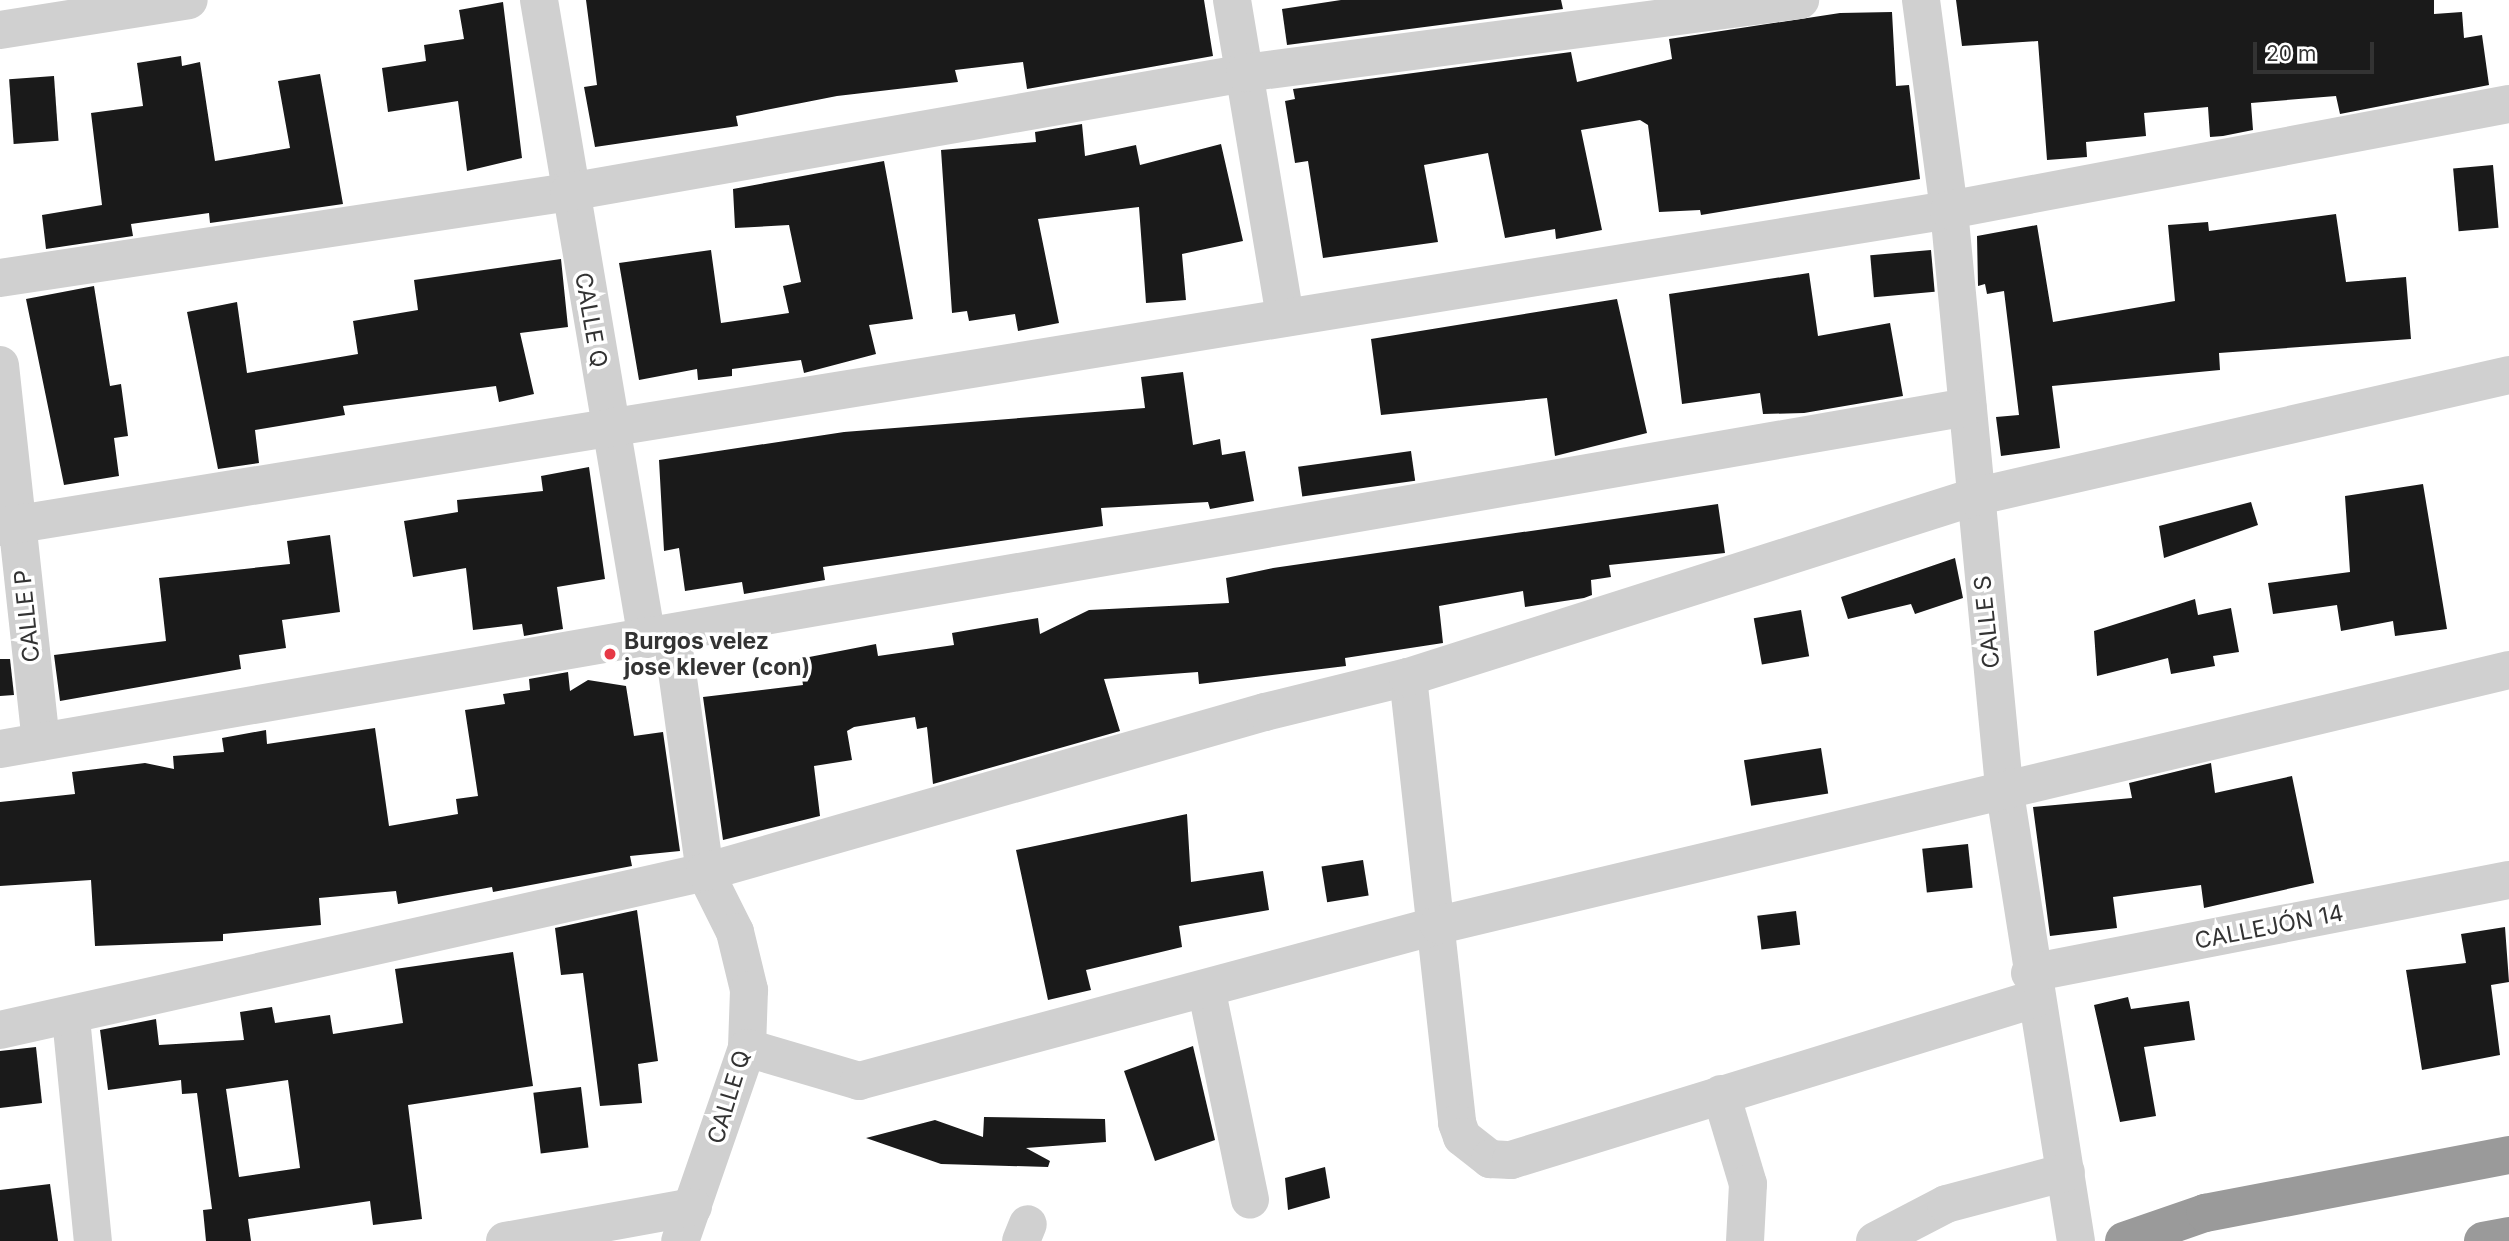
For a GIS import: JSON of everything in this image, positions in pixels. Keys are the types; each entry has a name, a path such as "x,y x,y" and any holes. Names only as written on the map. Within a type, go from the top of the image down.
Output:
{"highway":[{"path":"2124,1241 2205,1213 2509,1155"},
{"path":"2483,1241 2509,1236"}],"street":[{"path":"0,30 190,0"},
{"name":"CALLE Q","path":"539,0 569,192 611,430 660,637 705,872 734,932 749,990 747,1048 687,1224"},
{"path":"1232,0 1285,316"},
{"path":"0,278 569,192 1245,72 1800,0"},
{"name":"CALLE S","path":"1921,0 1950,210 1974,497 2004,787 2032,986 2076,1241"},
{"path":"8,525 611,430 1285,316 1950,210 2509,104"},
{"name":"CALLE P","path":"0,365 8,525 41,742"},
{"path":"0,1030 71,1018 705,872 1265,712 1408,677 1974,497 2509,375"},
{"path":"0,750 1967,407"},
{"path":"747,1048 859,1081 1207,992 1439,925 2004,787 2509,670"},
{"name":"CALLEJÓN 14","path":"1408,677 1439,925 1457,1123 1477,1151 1511,1160 1721,1094 2032,986 2509,880"},
{"path":"1207,992 1250,1200"},
{"path":"71,1018 93,1241"},
{"path":"1721,1094 1748,1184 1745,1241"},
{"path":"1875,1241 1946,1204 2066,1172"},
{"path":"505,1241 687,1224"}],"building":[{"path":"586,0 1204,0 1213,56 1027,89 1023,62 955,70 958,82 837,96 736,116 738,126 595,147 584,87 597,85"},
{"path":"1341,0 1561,0 1563,9 1287,45 1282,9"},
{"path":"1956,0 2434,0 2434,14 2462,12 2464,38 2482,35 2489,85 2340,114 2336,96 2251,103 2253,130 2223,136 2210,137 2208,107 2144,113 2146,136 2086,142 2087,157 2047,160 2038,41 1962,46"},
{"path":"503,2 522,158 467,171 458,101 388,112 382,68 426,61 424,45 464,39 459,10"},
{"path":"1892,12 1896,86 1909,85 1920,179 1701,215 1700,210 1659,212 1648,125 1640,120 1581,130 1602,230 1556,239 1555,229 1505,238 1488,153 1424,165 1438,242 1323,258 1308,161 1295,163 1285,101 1295,99 1293,89 1571,52 1577,82 1672,59 1669,39 1840,13"},
{"path":"181,56 182,66 200,62 215,161 290,148 278,81 320,74 343,204 210,223 209,213 131,224 133,236 46,249 42,215 102,205 91,113 143,106 137,63"},
{"path":"54,76 59,141 14,144 9,79"},
{"path":"1082,124 1085,156 1136,145 1140,165 1221,144 1243,241 1182,254 1186,300 1146,303 1139,207 1038,219 1059,323 1018,331 1015,314 969,321 967,311 952,313 941,150 1036,142 1035,132"},
{"path":"884,161 913,319 869,325 876,354 804,373 801,360 732,369 732,376 698,380 697,369 639,380 619,263 711,250 721,323 789,313 783,286 801,282 789,225 735,228 733,189"},
{"path":"2493,165 2498,228 2459,231 2453,168"},
{"path":"2336,214 2346,282 2406,277 2411,339 2219,353 2220,370 2052,386 2060,448 2001,456 1996,417 2019,415 2004,291 1987,294 1985,284 1978,286 1977,236 2037,225 2053,322 2175,301 2168,225 2208,222 2209,231"},
{"path":"1931,250 1935,292 1874,297 1870,255"},
{"path":"561,259 568,327 520,333 534,394 499,402 496,386 343,406 345,415 255,430 259,463 218,469 187,312 237,302 247,373 358,354 353,321 418,310 414,280"},
{"path":"1809,273 1818,336 1890,323 1903,396 1804,413 1763,414 1760,393 1682,404 1669,294"},
{"path":"94,286 110,386 121,384 128,436 114,438 119,476 64,485 26,299"},
{"path":"1617,299 1647,433 1555,456 1547,398 1381,415 1371,339"},
{"path":"1183,372 1193,445 1220,439 1222,455 1245,451 1254,501 1210,509 1208,502 1101,508 1103,526 823,567 825,580 744,594 742,582 685,591 679,548 664,551 659,460 844,432 1145,408 1141,377"},
{"path":"1411,451 1415,481 1302,497 1298,467"},
{"path":"589,467 605,579 557,587 563,629 524,636 522,624 473,630 466,568 413,577 404,521 458,512 457,500 543,491 541,476"},
{"path":"2423,484 2447,629 2395,636 2393,621 2341,631 2337,605 2273,614 2268,583 2350,572 2345,496"},
{"path":"2251,502 2258,525 2164,558 2159,526"},
{"path":"1718,504 1725,553 1609,565 1611,577 1591,580 1592,595 1584,598 1525,607 1523,591 1439,606 1443,643 1345,658 1346,666 1199,684 1198,672 1104,679 1120,731 933,784 927,727 917,729 915,717 854,727 847,731 852,760 814,766 820,816 723,840 703,697 803,685 799,659 876,644 878,656 954,645 952,633 1038,618 1040,634 1089,610 1229,603 1226,578 1273,568"},
{"path":"330,535 340,612 282,620 286,648 239,655 241,669 60,701 54,655 166,641 159,578 290,564 287,541"},
{"path":"1955,558 1963,598 1915,614 1911,604 1848,619 1841,597"},
{"path":"2195,599 2198,615 2231,608 2239,652 2213,656 2215,666 2171,674 2168,658 2097,676 2094,631"},
{"path":"1801,610 1809,656 1762,665 1754,618"},
{"path":"0,659 10,659 14,695 0,696"},
{"path":"568,672 570,691 588,680 626,686 634,736 663,732 680,851 630,856 632,866 493,892 492,887 398,904 396,891 319,898 321,925 223,934 223,941 95,946 91,880 0,886 0,802 75,794 72,772 145,763 174,769 173,756 224,752 222,738 266,730 267,744 375,728 389,826 458,814 456,799 478,796 465,710 505,704 503,694 530,690 529,679"},
{"path":"1821,748 1828,793 1751,806 1744,760"},
{"path":"2211,763 2215,793 2292,776 2314,883 2204,908 2201,885 2113,897 2117,928 2050,936 2033,807 2132,798 2129,783"},
{"path":"1187,814 1191,882 1263,871 1269,910 1179,926 1182,947 1086,970 1091,990 1048,1000 1016,850"},
{"path":"1968,844 1973,888 1927,893 1922,849"},
{"path":"1363,860 1369,896 1327,902 1322,867"},
{"path":"637,910 658,1061 638,1064 642,1103 600,1106 583,973 561,975 555,928"},
{"path":"1796,911 1800,945 1761,949 1757,916"},
{"path":"2505,927 2509,982 2491,985 2500,1055 2422,1070 2406,970 2466,963 2461,934"},
{"path":"513,952 533,1086 408,1105 422,1219 373,1225 370,1201 248,1219 251,1241 206,1241 203,1210 212,1209 197,1093 182,1094 181,1080 108,1090 100,1030 156,1019 159,1045 244,1040 240,1012 272,1007 275,1023 330,1015 333,1034 403,1023 395,969","holes":["288,1080 300,1168 239,1177 226,1089"]},
{"path":"2128,997 2131,1009 2189,1001 2195,1040 2144,1047 2156,1116 2120,1122 2094,1005"},
{"path":"1193,1046 1215,1140 1155,1161 1124,1071"},
{"path":"36,1047 42,1103 0,1108 0,1051"},
{"path":"581,1087 588,1148 541,1153 533,1093"},
{"path":"984,1117 1105,1119 1106,1142 1026,1148 1050,1161 1048,1167 941,1164 866,1138 935,1120 983,1137"},
{"path":"1325,1167 1330,1198 1288,1210 1285,1178"},
{"path":"50,1184 58,1241 0,1241 0,1190"}],"place":[{"name":"Burgos velez jose klever (con)","path":"610,654"}]}
